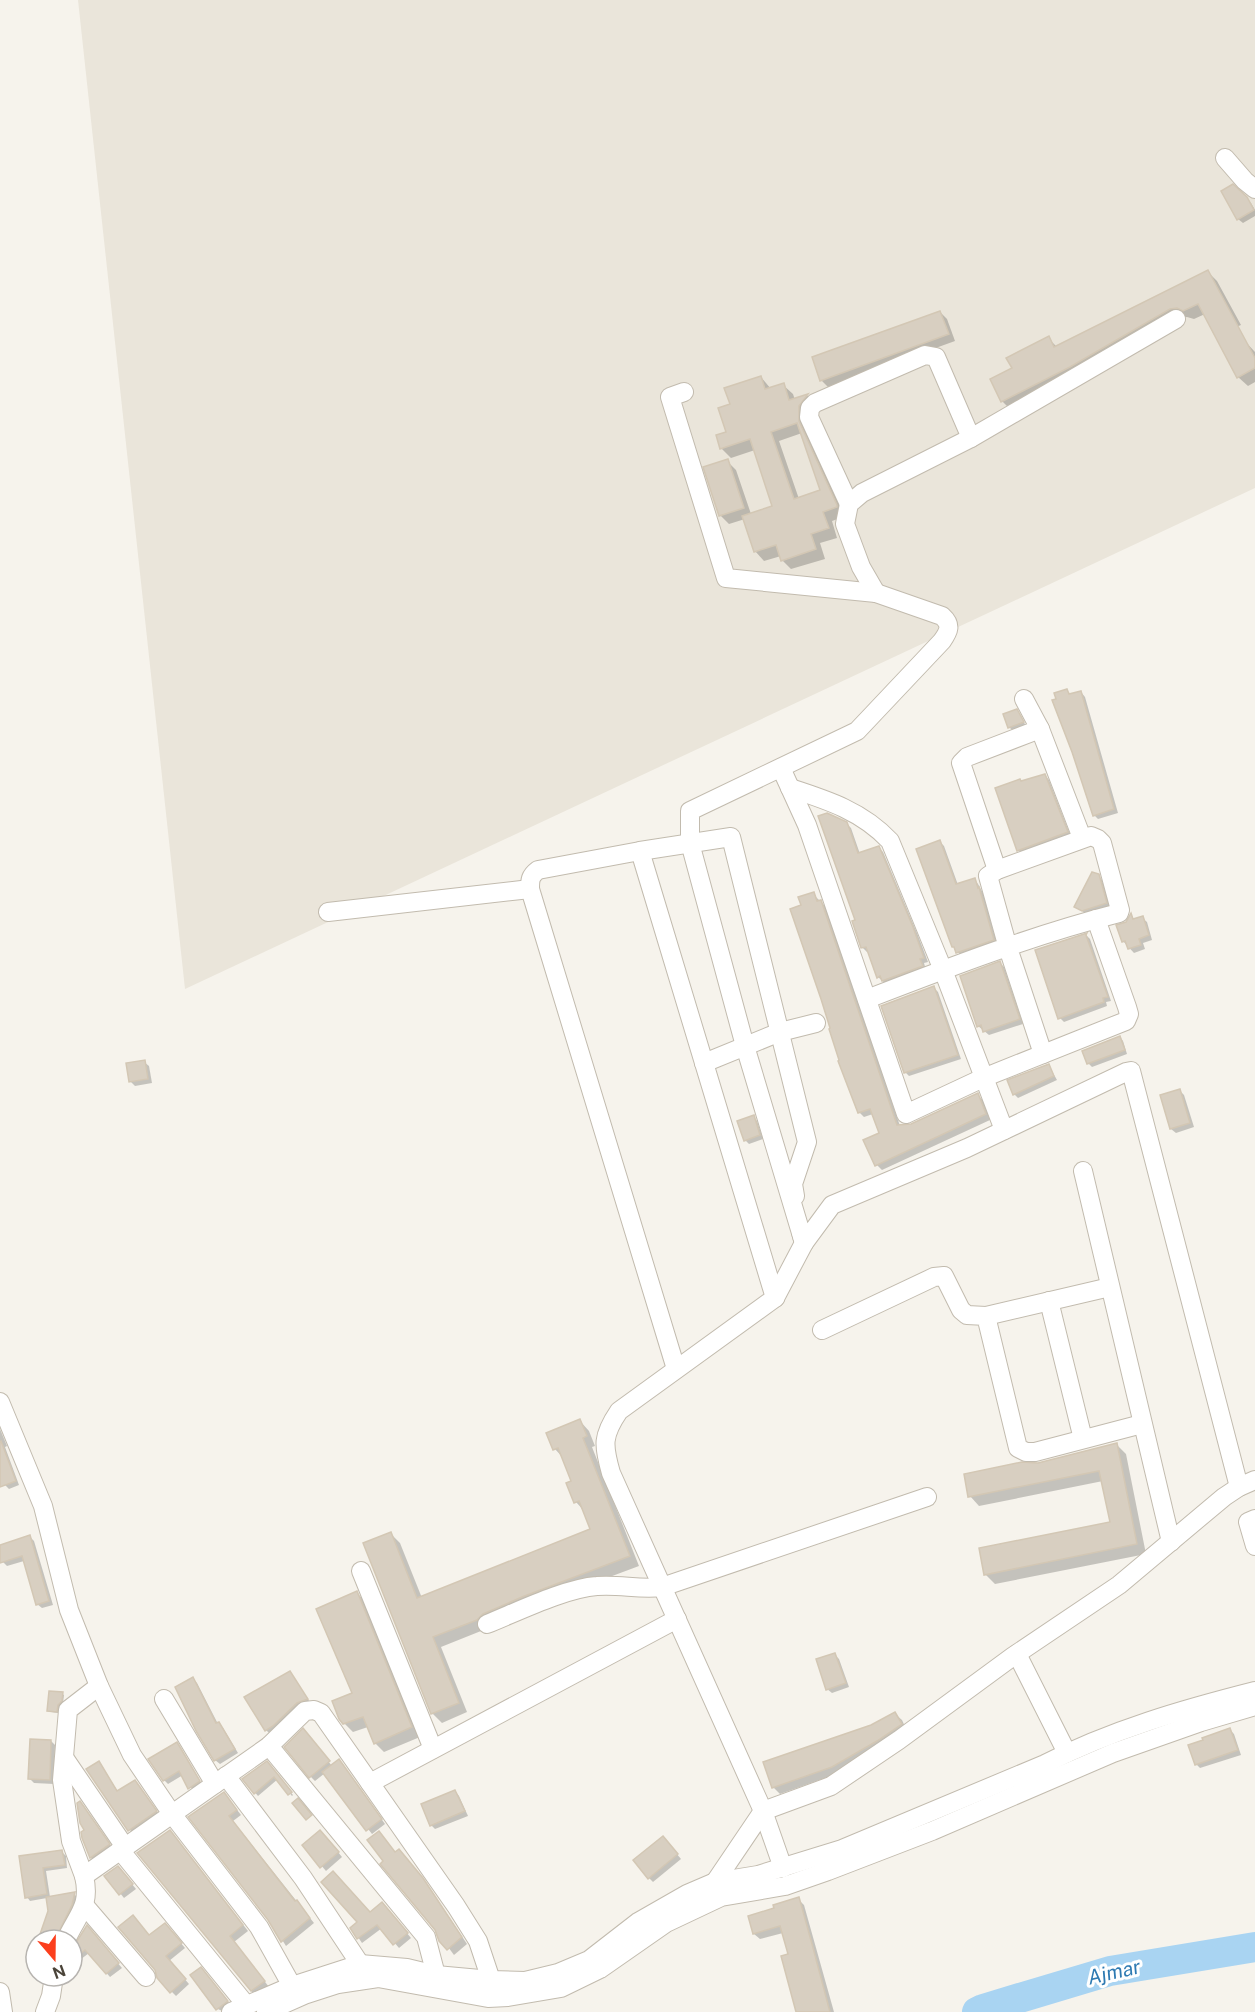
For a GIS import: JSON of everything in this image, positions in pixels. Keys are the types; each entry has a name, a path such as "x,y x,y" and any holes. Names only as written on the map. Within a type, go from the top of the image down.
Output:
{"street":[{"path":"1225,158 1255,189"},
{"path":"849,504 862,493 971,438 1176,318"},
{"path":"876,593 861,567 845,524 849,504 809,417 810,408 815,403 925,355 930,355 936,357 971,438"},
{"path":"684,392 670,397 726,578 876,593 942,616 947,621 949,632 857,731 690,811 690,843 745,1046 804,1243"},
{"path":"1024,699 1040,729 1082,838"},
{"path":"997,870 962,764 967,757 1040,729"},
{"path":"780,768 807,825 906,1114 983,1078 1125,1021 1129,1014 1096,919"},
{"path":"790,788 837,803 860,815 890,840 1004,1130"},
{"path":"867,999 942,970 1008,948 1096,919 1119,913 1102,843 1091,836 997,870 988,876 1008,948 1043,1054"},
{"path":"676,1369 530,889 530,880 538,870 731,837 807,1142 793,1185 804,1243"},
{"path":"640,851 775,1298"},
{"path":"328,912 530,889"},
{"path":"704,1063 780,1032 816,1023"},
{"path":"718,1889 763,1811 831,1786 1119,1585 1224,1497 1247,1484 1131,1071 1004,1130 832,1205 804,1243 775,1298 619,1411 608,1427 605,1450 611,1473 763,1811 783,1868"},
{"path":"1083,1171 1171,1542"},
{"path":"822,1330 934,1276 944,1276 961,1310 967,1315 986,1316 1110,1287"},
{"path":"1049,1301 1083,1439"},
{"path":"986,1316 1018,1448 1026,1452 1035,1452 1142,1424"},
{"path":"0,1402 43,1506 69,1610 99,1686 132,1755 172,1814 259,1927 292,1986"},
{"path":"487,1624 578,1589 597,1586 629,1586 641,1589 662,1587 927,1497"},
{"path":"1255,1519 1248,1522 1255,1546"},
{"path":"361,1571 433,1749"},
{"path":"370,1783 677,1619"},
{"path":"1017,1654 1067,1753"},
{"path":"73,1928 85,1906 88,1892 71,1841 62,1780 68,1710 99,1686"},
{"path":"266,2012 304,1995 338,1984 378,1978 490,1989 558,1973 589,1960 638,1922 687,1894 718,1889 785,1886 828,1871 932,1831 1110,1746 1156,1719 1255,1691"},
{"path":"164,1699 220,1780 303,1878 360,1964"},
{"path":"718,1889 842,1849 1067,1753 1110,1746 1255,1706"},
{"path":"84,1876 268,1746 305,1711 314,1710 321,1713 456,1906 478,1941 490,1989"},
{"path":"268,1746 426,1937 436,1975"},
{"path":"65,1759 123,1848 239,2009 292,1986 360,1964 407,1968 490,1989"},
{"path":"85,1906 146,1977"},
{"path":"45,2012 52,1988"},
{"path":"0,1992 3,2012"}],"shaded area":[{"path":"78,0 1255,0 1255,488 185,989"}],"building":[{"path":"1233,184 1247,197 1254,210 1237,220 1221,191"},
{"path":"1208,270 1255,358 1255,368 1237,378 1198,304 1183,311 1177,308 1170,309 1070,367 1001,402 990,379 1012,368 1006,358 1049,336 1054,347"},
{"path":"940,311 949,334 820,381 812,357"},
{"path":"761,376 765,389 784,383 789,400 808,394 799,406 799,421 837,505 823,512 829,528 811,534 816,549 781,561 776,545 754,552 742,516 772,506 750,439 720,449 716,435 726,432 718,408 730,404 724,388","holes":["797,423 820,490 794,499 771,432"]},
{"path":"728,459 744,508 719,516 703,467"},
{"path":"1067,689 1069,694 1081,691 1114,809 1093,816 1052,700 1056,699 1054,693"},
{"path":"1017,709 1024,722 1008,728 1003,714"},
{"path":"1045,774 1068,832 1017,851 995,788 1020,779 1021,781"},
{"path":"827,813 847,822 858,853 879,846 913,927 924,958 920,959 923,966 882,981 880,976 877,978 866,947 861,948 852,921 855,920 818,816"},
{"path":"940,840 956,884 975,878 994,940 956,953 916,849"},
{"path":"1092,872 1099,874 1107,903 1082,911 1074,907"},
{"path":"814,892 817,901 821,900 897,1125 911,1124 978,1093 986,1114 875,1166 863,1140 879,1133 870,1109 858,1113 838,1061 821,999 790,909 801,905 798,897"},
{"path":"1131,913 1133,919 1143,916 1149,935 1139,939 1141,945 1128,949 1125,941 1122,942 1116,925 1126,922"},
{"path":"1087,933 1108,997 1103,998 1104,1002 1058,1019 1035,950"},
{"path":"1000,961 1020,1019 983,1032 981,1025 977,1027 960,976"},
{"path":"934,986 958,1055 904,1073 881,1006"},
{"path":"1120,1036 1125,1050 1087,1064 1082,1051"},
{"path":"145,1060 148,1079 129,1082 126,1063"},
{"path":"1049,1064 1054,1076 1013,1095 1007,1080"},
{"path":"1180,1089 1190,1123 1170,1129 1160,1095"},
{"path":"754,1115 760,1135 744,1141 737,1121"},
{"path":"580,1419 587,1436 583,1438 630,1556 522,1597 483,1614 477,1620 433,1637 459,1703 431,1714 363,1543 391,1532 417,1598 590,1529 579,1501 574,1503 566,1483 571,1481 558,1448 553,1450 546,1433"},
{"path":"0,1442 16,1481 0,1487"},
{"path":"1117,1443 1137,1544 984,1575 979,1548 1110,1522 1099,1471 968,1497 964,1474 1022,1462 1038,1463"},
{"path":"30,1535 49,1601 36,1605 22,1556 0,1563 0,1545"},
{"path":"357,1591 412,1727 374,1744 363,1717 343,1724 339,1719 332,1701 352,1693 316,1609"},
{"path":"835,1653 846,1683 826,1690 816,1659"},
{"path":"290,1671 308,1699 297,1703 265,1731 244,1697"},
{"path":"193,1677 216,1723 219,1722 235,1749 214,1761 196,1731 175,1687"},
{"path":"49,1691 63,1692 57,1712 47,1711"},
{"path":"895,1712 902,1724 877,1741 832,1767 772,1788 763,1762 871,1725"},
{"path":"303,1728 330,1761 309,1778 284,1747"},
{"path":"1230,1728 1238,1750 1195,1765 1188,1745"},
{"path":"30,1739 51,1740 50,1780 28,1779"},
{"path":"177,1742 200,1781 188,1789 179,1771 163,1781 148,1759"},
{"path":"339,1759 382,1819 366,1831 322,1772"},
{"path":"99,1761 117,1791 135,1780 157,1811 128,1831 86,1769"},
{"path":"267,1761 292,1792 288,1795 274,1777 254,1794 242,1779"},
{"path":"455,1790 465,1811 430,1826 421,1804"},
{"path":"224,1792 237,1810 229,1816 310,1918 281,1942 268,1920 188,1817"},
{"path":"298,1798 312,1815 306,1820 292,1803"},
{"path":"80,1801 110,1844 90,1858 82,1838 81,1832 84,1830 80,1823 77,1803"},
{"path":"170,1830 243,1925 230,1936 265,1981 251,1991 137,1853"},
{"path":"320,1830 339,1852 320,1868 302,1845"},
{"path":"379,1831 395,1852 399,1849 423,1878 462,1937 447,1950 439,1941 435,1930 380,1864 383,1861 367,1840"},
{"path":"663,1836 678,1854 648,1879 633,1860"},
{"path":"62,1850 65,1865 43,1868 47,1894 25,1898 19,1856"},
{"path":"118,1866 133,1884 119,1895 104,1876"},
{"path":"333,1871 370,1912 382,1902 408,1933 393,1945 377,1925 357,1939 350,1928 357,1922 321,1882"},
{"path":"75,1892 72,1905 61,1928 42,1928 48,1911 46,1897"},
{"path":"799,1897 830,2012 796,2012 781,1956 788,1954 780,1926 753,1934 748,1916"},
{"path":"133,1915 149,1935 165,1923 182,1943 166,1956 186,1979 170,1993 157,1978 155,1970 118,1927"},
{"path":"87,1925 119,1963 106,1974 84,1951 84,1930"},
{"path":"201,1967 228,2001 216,2010 190,1975"}],"waterway":[{"name":"Ajmar","path":"977,2012 1110,1971 1255,1947"}]}
